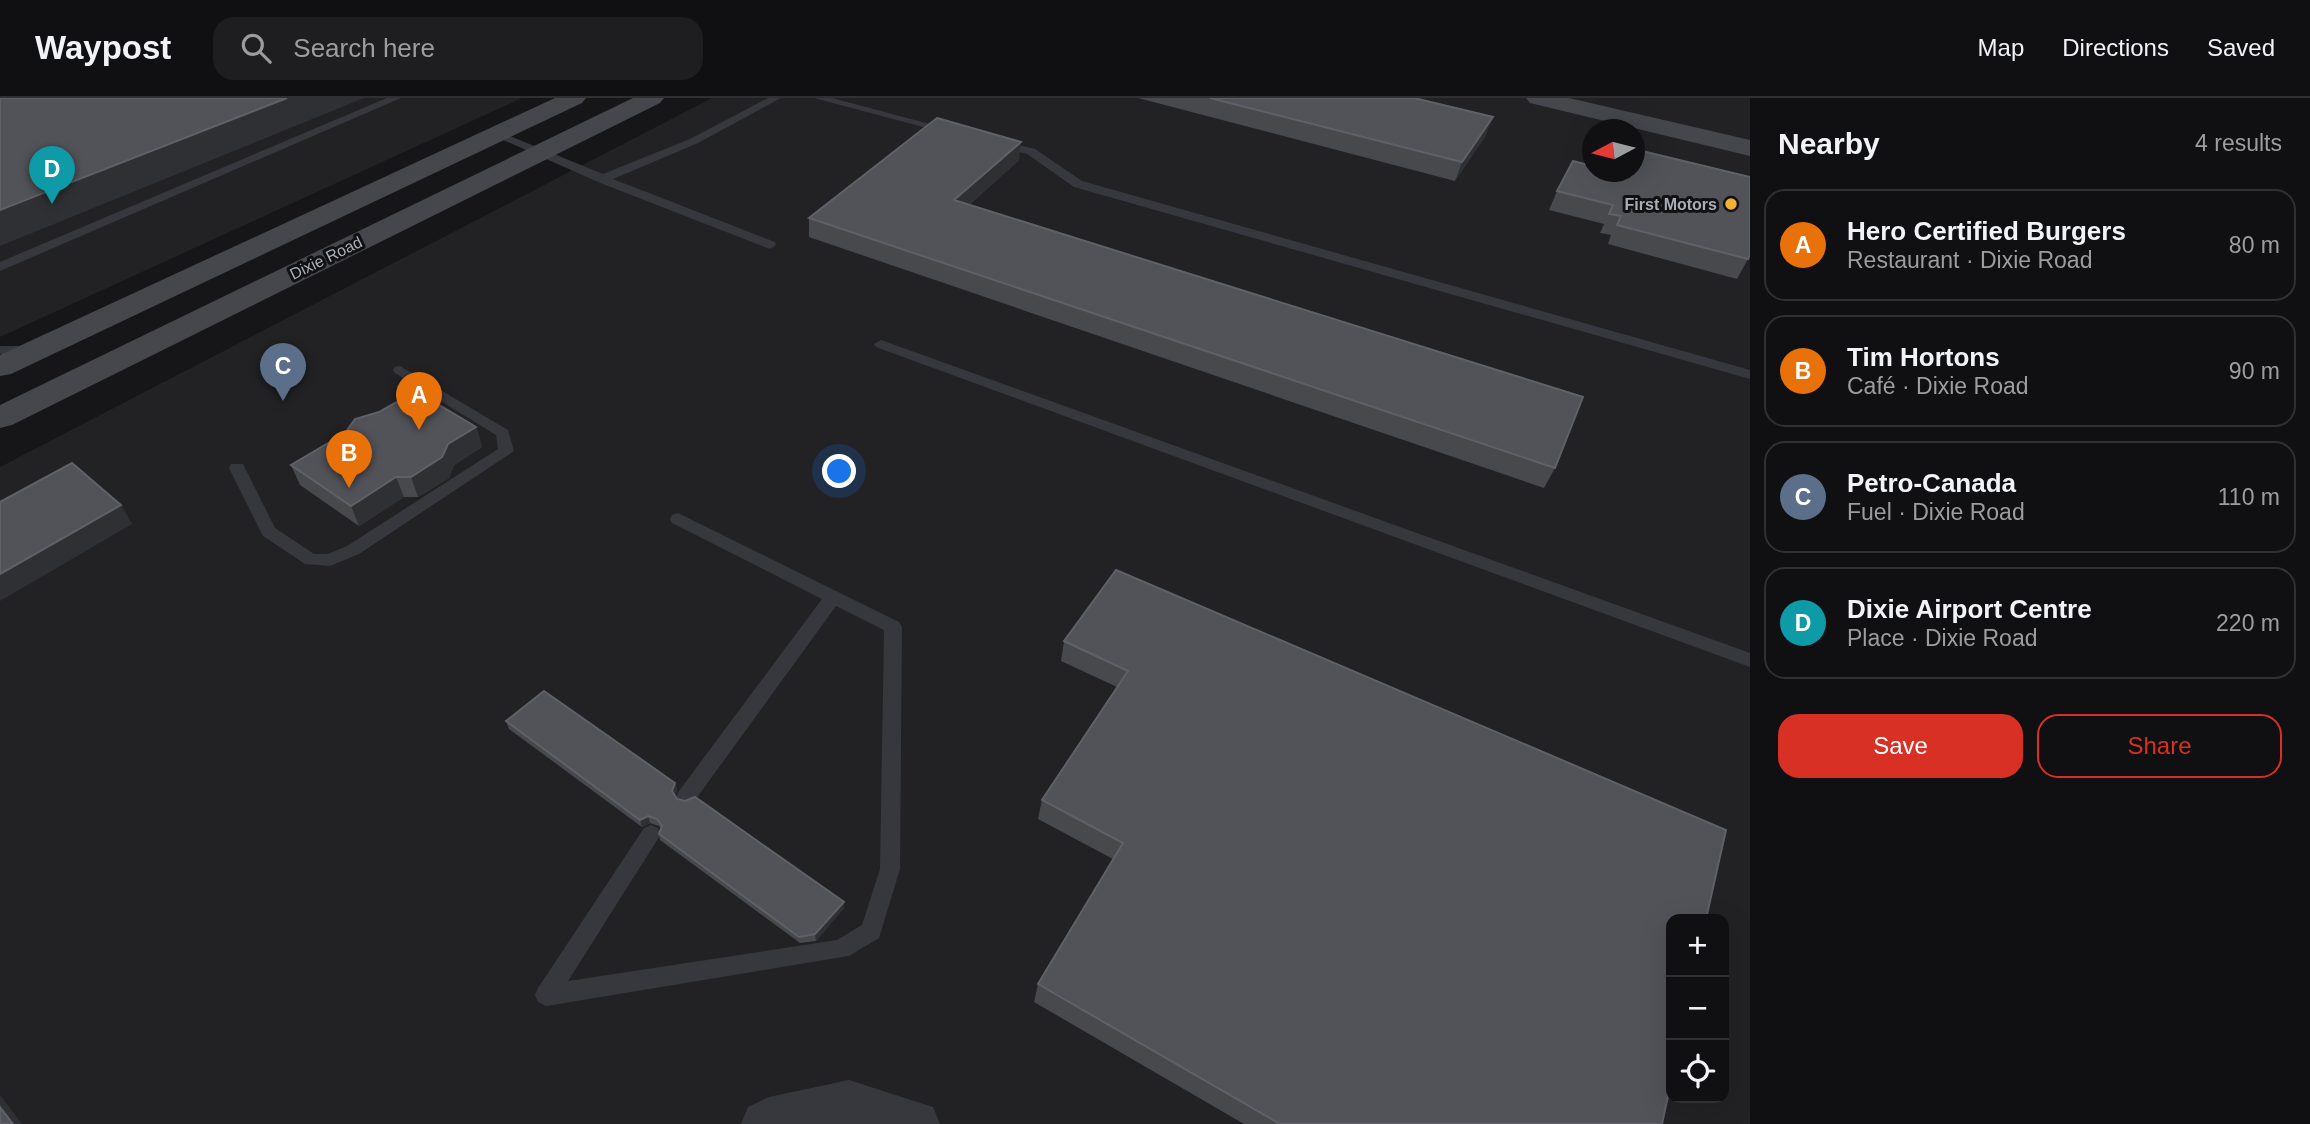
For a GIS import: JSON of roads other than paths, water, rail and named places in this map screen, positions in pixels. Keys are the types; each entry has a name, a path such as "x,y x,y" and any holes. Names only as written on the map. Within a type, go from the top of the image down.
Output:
{"main road":[{"path":"0,367 574,98"},
{"name":"Dixie Road","path":"0,418 652,98"},
{"path":"1538,98 1750,148"}],"street":[{"path":"765,1124 849,1104 916,1124"}],"lane":[{"path":"0,267 396,98"},
{"path":"603,179 694,141 776,98"},
{"path":"819,98 1031,151 1078,184 1750,375"},
{"path":"496,134 539,154 770,244"},
{"path":"881,344 1750,660"},
{"path":"0,350 37,350"},
{"path":"237,468 269,532 311,560 330,560 353,550 506,451 503,433 400,370"},
{"path":"651,834 546,995 841,950 871,931 890,869 893,628 678,519"},
{"path":"687,797 833,597"}],"place":[{"name":"Dixie Airport Centre","path":"52,204"},
{"name":"First Motors","path":"1731,204"},
{"name":"Petro-Canada","path":"283,401"},
{"name":"Hero Certified Burgers","path":"419,430"},
{"name":"Tim Hortons","path":"349,488"}]}
